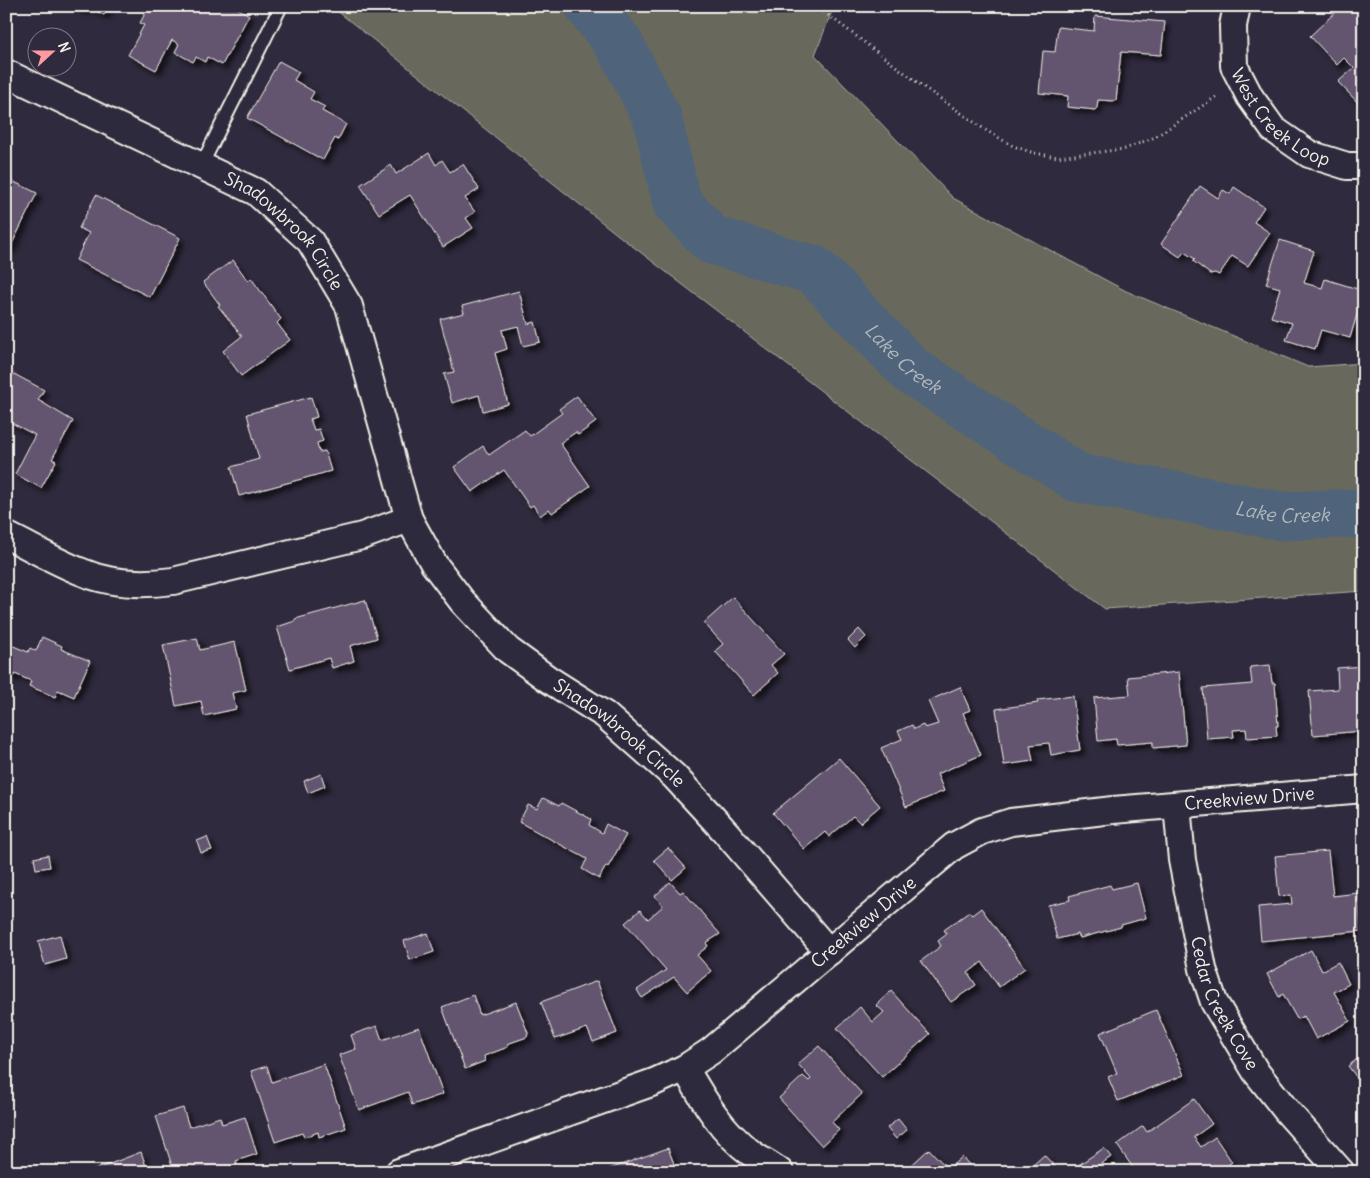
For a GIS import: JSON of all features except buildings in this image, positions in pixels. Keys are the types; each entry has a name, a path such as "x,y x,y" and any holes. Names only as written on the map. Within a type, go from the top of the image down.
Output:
{"street":[{"name":"West Creek Loop","path":"1237,6 1233,26 1234,66 1250,96 1273,128 1309,154 1346,166 1364,166"},
{"name":"Shadowbrook Circle","path":"6,73 256,192 310,241 349,306 409,519 434,564 462,602 508,650 548,679 605,715 674,776 722,828 829,952"},
{"path":"6,535 83,572 100,578 136,583 154,583 173,581 362,536 409,519"},
{"name":"Creekview Drive","path":"400,1172 654,1082 685,1068 711,1051 954,846 982,831 1011,822 1112,810 1364,789"},
{"name":"Cedar Creek Cove","path":"1177,805 1182,860 1203,969 1214,1002 1256,1072 1286,1110 1341,1172"},
{"path":"685,1068 707,1104 726,1130 750,1152 780,1172"}],"lane":[{"path":"201,166 281,6"}],"path":[{"path":"816,6 925,88 987,131 1013,146 1034,153 1057,157 1125,149 1155,137 1242,80"}],"green space":[{"path":"331,6 834,6 815,55 953,198 1126,291 1308,367 1364,363 1364,591 1105,609 618,235"}],"waterway":[{"name":"Lake Creek","path":"589,6 619,44 657,117 677,203 712,240 814,270 912,371 1078,478 1282,516 1364,513"}]}
